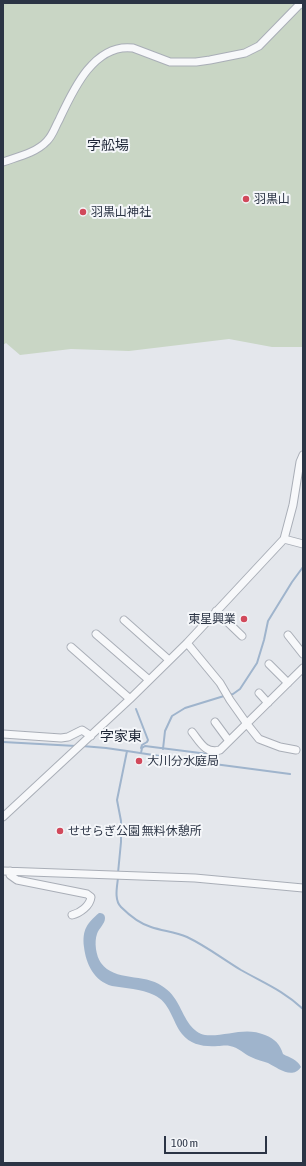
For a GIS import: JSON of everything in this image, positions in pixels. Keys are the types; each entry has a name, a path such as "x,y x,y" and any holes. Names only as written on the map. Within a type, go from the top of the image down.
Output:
{"street":[{"path":"3,162 38,149 49,140 69,100 89,68 98,58 107,52 127,47 170,62 210,60 245,53 259,46 299,5 303,3"},
{"path":"3,817 130,699 187,642 284,539 293,505 300,462 303,455"},
{"path":"284,539 303,544"},
{"path":"216,611 242,636"},
{"path":"124,620 169,660"},
{"path":"96,634 149,680"},
{"path":"288,635 303,654"},
{"path":"187,642 220,683 230,700 259,739 280,747 296,750"},
{"path":"71,647 130,699"},
{"path":"269,664 288,684"},
{"path":"192,732 203,747 214,751 220,750 303,668"},
{"path":"259,693 268,703"},
{"path":"215,722 229,742"},
{"path":"3,734 61,738 68,737 82,730 89,738"},
{"path":"6,871 195,878 303,888"},
{"path":"6,871 17,880 87,894 91,897 91,902 88,905 76,914 72,915"}],"green space":[{"path":"3,3 303,3 303,347 272,347 229,339 129,351 71,349 20,355 6,343 3,345"}],"water":[{"path":"99,913 103,914 105,918 97,934 96,949 99,960 107,969 114,973 155,982 162,986 172,994 190,1025 199,1033 213,1035 250,1031 258,1032 274,1040 279,1045 283,1054 295,1060 301,1067 293,1073 289,1073 268,1063 255,1059 233,1047 208,1046 189,1041 182,1034 164,1002 159,998 141,991 112,986 100,980 89,965 85,953 84,941 86,927"}],"waterway":[{"path":"163,749 165,731 172,716 185,708 233,694 240,689 257,663 268,621 303,567"},
{"path":"136,709 148,740 142,745 141,748"},
{"path":"3,742 76,746"},
{"path":"82,746 127,751 117,800 121,821 121,842 118,873"},
{"path":"141,753 142,748 145,746 216,755"},
{"path":"127,751 290,774"},
{"path":"118,878 116,893 117,901 121,907 135,919 147,926 182,935 208,948 241,970 281,992 303,1009"}],"place":[{"name":"羽黒山","path":"246,199"},
{"name":"羽黒山神社","path":"83,212"},
{"name":"東星興業","path":"244,619"},
{"name":"大川分水庭局","path":"139,761"},
{"name":"せせらぎ公園 無料休憩所","path":"60,831"}],"district":[{"name":"字舩場","path":"108,146"},
{"name":"字家東","path":"121,737"}]}
